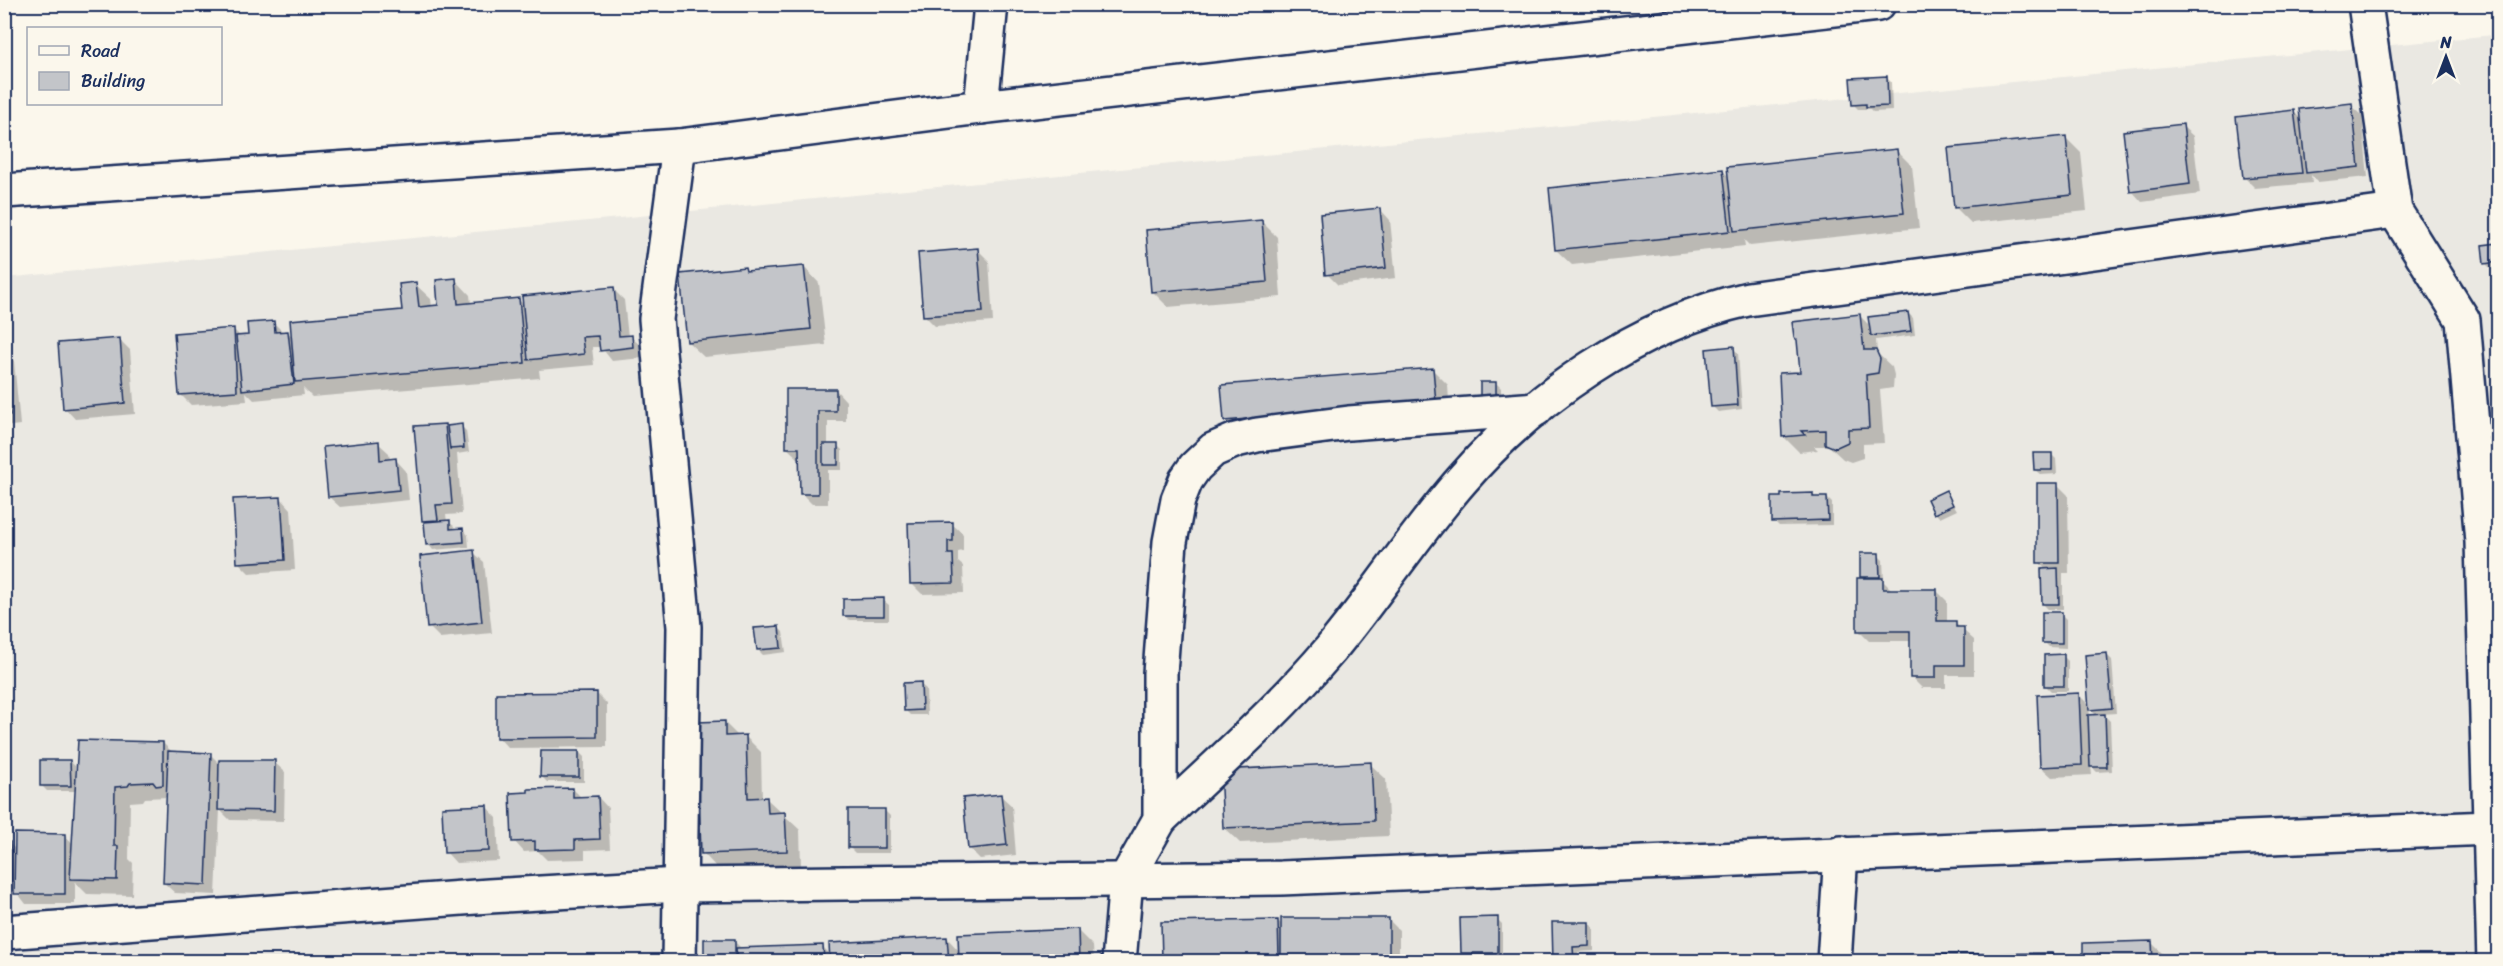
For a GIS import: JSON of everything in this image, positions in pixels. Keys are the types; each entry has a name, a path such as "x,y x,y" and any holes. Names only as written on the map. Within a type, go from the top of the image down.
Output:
{"street":[{"path":"981,107 991,4"},
{"path":"4,191 679,146 981,107 1878,4"},
{"path":"2364,4 2395,211 2463,320 2482,542 2494,962"},
{"path":"679,146 656,319 684,627 679,962"},
{"path":"1119,962 1126,879 1160,819 1280,705 1376,594 1412,542 1502,435 1589,369 1621,350 1687,316 1715,306 1759,298 2395,211"},
{"path":"1160,819 1160,673 1170,542 1178,500 1186,480 1195,467 1213,450 1236,440 1257,435 1349,423 1536,409"},
{"path":"4,932 489,896 679,885 1281,878 1841,853 2489,828"},
{"path":"1834,962 1841,853"}],"shaded area":[{"path":"2493,35 2498,473 2498,961 5,962 5,278"}],"building":[{"path":"1887,76 1888,106 1852,105 1850,78"},
{"path":"2352,103 2359,167 2306,173 2299,109"},
{"path":"2294,110 2302,173 2243,178 2236,117"},
{"path":"2183,124 2190,184 2130,192 2123,131"},
{"path":"2066,136 2072,195 1954,208 1948,148"},
{"path":"1897,149 1904,213 1734,231 1727,167"},
{"path":"1723,169 1730,231 1555,250 1549,188"},
{"path":"1380,208 1386,268 1325,275 1320,214"},
{"path":"1262,220 1267,282 1151,292 1146,230"},
{"path":"2498,243 2498,262 2484,264 2482,245"},
{"path":"978,248 983,312 923,316 918,253"},
{"path":"804,266 811,329 687,342 680,274 745,267 746,271"},
{"path":"456,278 458,304 519,298 525,363 295,382 290,320 402,310 399,284 416,282 419,307 438,305 436,280"},
{"path":"614,287 619,336 632,335 633,347 600,351 598,336 582,337 584,354 528,360 522,296"},
{"path":"1908,312 1911,331 1871,336 1868,317"},
{"path":"1860,314 1864,350 1876,350 1880,359 1878,373 1866,375 1869,428 1848,429 1848,442 1835,448 1825,444 1825,430 1801,431 1805,435 1782,437 1779,373 1800,372 1797,340 1794,337 1792,322"},
{"path":"274,321 275,332 288,331 294,384 242,390 236,336 248,335 247,323"},
{"path":"234,328 237,391 179,395 174,333"},
{"path":"120,338 125,403 63,409 58,343"},
{"path":"1734,346 1738,405 1711,407 1706,349"},
{"path":"4,354 10,415 4,416"},
{"path":"1433,368 1436,403 1224,421 1221,385"},
{"path":"1480,382 1496,382 1496,404 1480,404"},
{"path":"786,389 836,389 836,411 818,411 818,494 800,494 799,448 786,448"},
{"path":"445,424 452,504 436,505 438,520 422,521 414,426"},
{"path":"462,424 464,448 450,449 447,426"},
{"path":"379,441 380,460 396,458 399,490 328,497 323,447"},
{"path":"823,444 838,444 838,465 823,465"},
{"path":"2033,453 2052,453 2052,470 2034,470"},
{"path":"2037,483 2058,483 2059,563 2037,563"},
{"path":"1946,490 1953,505 1934,514 1927,499"},
{"path":"1813,493 1813,497 1827,497 1828,520 1772,522 1772,497 1781,497 1781,494"},
{"path":"281,497 285,560 237,563 233,499"},
{"path":"450,520 450,529 463,528 464,542 426,545 424,522"},
{"path":"953,522 953,541 948,541 948,554 953,554 954,583 910,584 908,523"},
{"path":"474,550 482,622 427,628 420,556"},
{"path":"1860,553 1879,553 1880,577 1860,577"},
{"path":"2058,568 2059,604 2042,604 2041,569"},
{"path":"1857,578 1883,578 1883,589 1937,589 1937,621 1956,621 1956,627 1964,627 1964,665 1936,665 1936,678 1910,678 1910,631 1857,631"},
{"path":"884,598 884,616 843,616 843,599"},
{"path":"2042,612 2062,612 2062,643 2042,643"},
{"path":"779,626 781,648 757,650 754,628"},
{"path":"2107,653 2112,708 2089,710 2085,655"},
{"path":"2064,654 2064,686 2044,686 2044,655"},
{"path":"921,682 922,710 904,711 903,683"},
{"path":"597,692 597,737 496,738 496,693"},
{"path":"2079,693 2082,765 2040,767 2037,695"},
{"path":"2105,714 2107,767 2090,767 2088,715"},
{"path":"725,721 725,736 746,735 748,798 767,797 768,813 785,812 787,851 701,854 697,722"},
{"path":"78,740 163,742 163,785 156,786 153,782 130,783 128,786 115,787 114,846 118,846 117,880 70,879"},
{"path":"168,751 211,753 206,885 163,883"},
{"path":"541,751 579,751 579,777 540,777"},
{"path":"40,760 70,760 71,786 40,786"},
{"path":"219,760 275,760 274,811 218,810"},
{"path":"1371,762 1374,821 1223,828 1220,770"},
{"path":"573,788 573,797 598,796 600,839 575,840 575,849 535,850 535,841 512,842 510,793 528,792 528,789"},
{"path":"1001,794 1007,845 968,849 963,798"},
{"path":"487,805 489,851 444,853 442,807"},
{"path":"848,809 885,809 885,848 848,848"},
{"path":"15,833 65,834 65,894 14,894"},
{"path":"4,842 10,842 11,881 4,881"},
{"path":"1498,917 1498,953 1461,953 1460,918"},
{"path":"1281,918 1389,918 1389,957 1281,957"},
{"path":"1278,920 1279,957 1162,960 1161,922"},
{"path":"1552,922 1589,922 1589,946 1573,947 1574,962 1553,962"},
{"path":"1078,929 1079,962 959,962 958,934"},
{"path":"947,937 949,962 830,962 829,943"},
{"path":"704,939 735,939 735,962 704,962"},
{"path":"2152,941 2153,962 2083,962 2083,943"},
{"path":"823,945 824,962 737,962 736,948"},
{"path":"2052,953 2053,962 1885,962 1885,955"}]}
